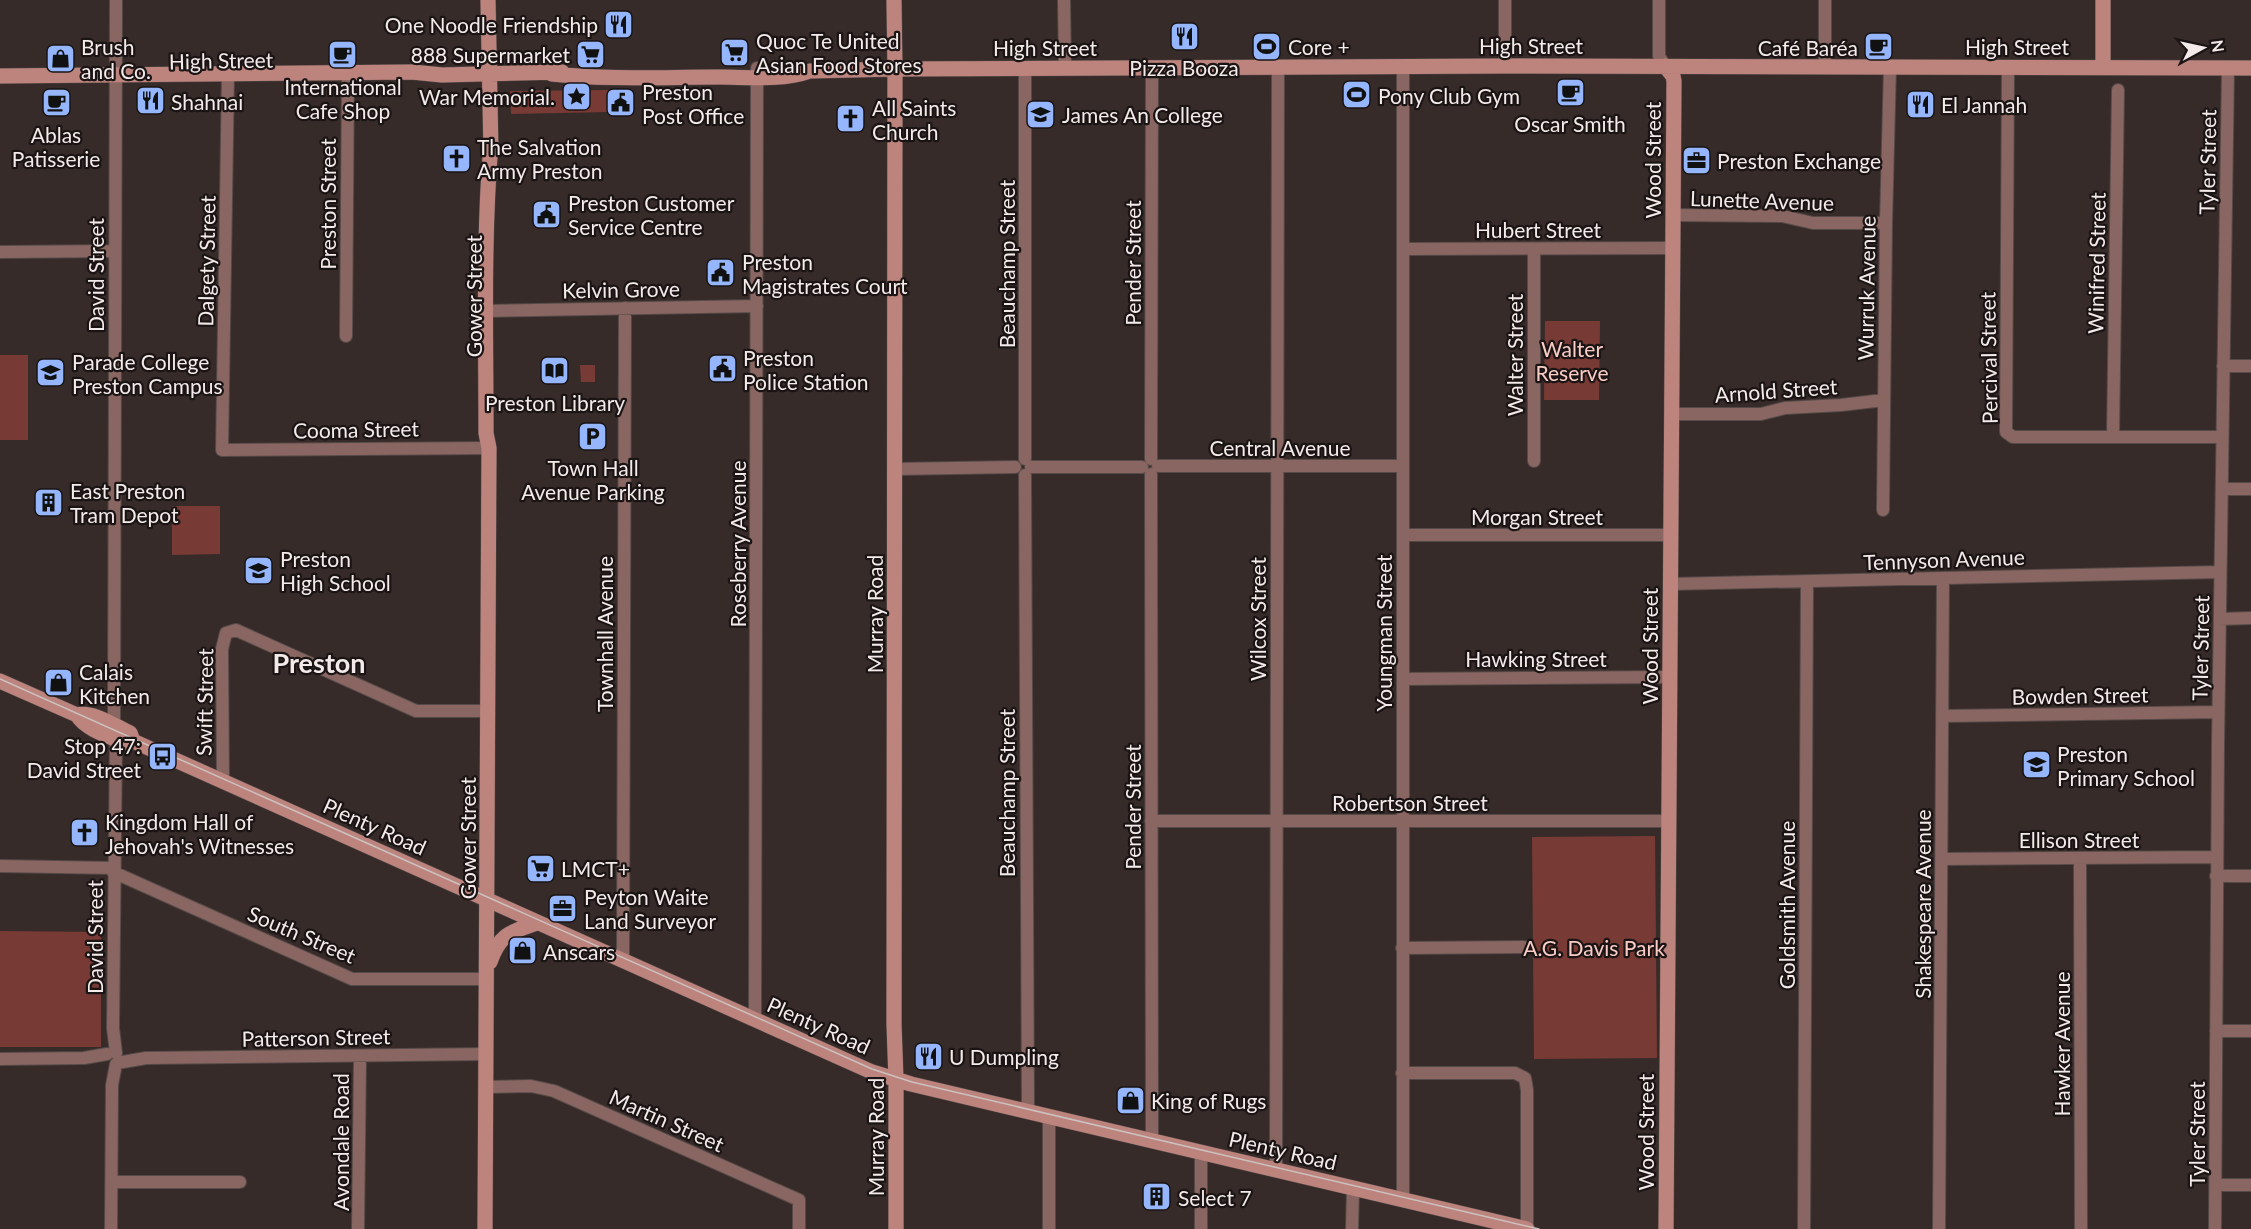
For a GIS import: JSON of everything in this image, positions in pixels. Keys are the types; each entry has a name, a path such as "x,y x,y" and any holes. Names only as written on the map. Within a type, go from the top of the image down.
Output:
{"main road":[{"name":"Gower Street","path":"485,1229 489,448 493,432 490,311 494,186 488,0"},
{"name":"Murray Road","path":"894,0 896,69 894,1023 896,1229"},
{"path":"2103,0 2103,67"},
{"name":"High Street","path":"0,83 348,76 412,72 442,75 552,74 592,78 757,72 797,76 810,71 896,69 1403,66 2251,68"},
{"name":"Wood Street","path":"1665,66 1674,81 1666,1229"},
{"name":"High Street","path":"0,76 115,79"},
{"name":"Plenty Road","path":"0,681 77,715 85,713 115,733 130,734 133,741 872,1072 1028,1112 1504,1226 1527,1229"},
{"path":"487,974 494,950 503,937 514,930 537,923"}],"street":[{"name":"David Street","path":"111,1229 115,733 116,0"},
{"path":"1064,0 1065,68"},
{"path":"1505,0 1505,66"},
{"path":"1659,0 1659,56 1665,66"},
{"path":"1825,0 1825,66"},
{"name":"Youngman Street","path":"1403,66 1403,1200"},
{"name":"Wurruk Avenue","path":"1883,510 1890,66"},
{"name":"Wilcox Street","path":"1276,1170 1278,67"},
{"name":"Percival Street","path":"2008,67 2006,432 2013,437 2222,436"},
{"name":"Pender Street","path":"1152,68 1152,1141"},
{"name":"Tyler Street","path":"2215,1229 2216,876 2228,68"},
{"name":"Beauchamp Street","path":"1025,69 1024,467 1028,1112"},
{"name":"Roseberry Avenue","path":"756,1020 757,72"},
{"name":"Preston Street","path":"346,336 348,76"},
{"name":"Dalgety Street","path":"222,450 228,77"},
{"name":"Winifred Street","path":"2113,436 2118,90"},
{"name":"Lunette Avenue","path":"1672,216 1782,216 1814,223 1886,223"},
{"name":"Hubert Street","path":"1403,249 1672,248"},
{"name":"Walter Street","path":"1533,461 1534,249"},
{"path":"0,252 115,251"},
{"name":"Kelvin Grove","path":"490,311 757,306"},
{"name":"Townhall Avenue","path":"623,960 625,308"},
{"path":"2223,366 2251,366"},
{"name":"Arnold Street","path":"1671,414 1761,414 1785,408 1884,400"},
{"name":"Cooma Street","path":"222,450 489,448"},
{"name":"Central Avenue","path":"895,469 1402,466"},
{"path":"2222,489 2251,489"},
{"name":"Morgan Street","path":"1403,535 1670,535"},
{"name":"Tennyson Avenue","path":"1670,584 2220,572"},
{"name":"Shakespeare Avenue","path":"1939,1229 1943,578"},
{"name":"Goldsmith Avenue","path":"1804,1229 1807,582"},
{"path":"2220,619 2251,618"},
{"name":"Swift Street","path":"223,781 222,649 226,633 236,630 416,711 489,711"},
{"name":"Hawking Street","path":"1403,679 1669,677"},
{"name":"Bowden Street","path":"1942,716 2218,712"},
{"name":"Robertson Street","path":"1151,821 1668,821"},
{"name":"Ellison Street","path":"1942,859 2217,857"},
{"name":"Hawker Avenue","path":"2080,859 2081,1229"},
{"name":"South Street","path":"0,867 114,870 352,979 487,974"},
{"path":"2216,876 2251,876"},
{"path":"1402,948 1524,947"},
{"path":"2216,1031 2251,1031"},
{"name":"Patterson Street","path":"0,1059 487,1054"},
{"name":"Avondale Road","path":"358,1229 360,1056"},
{"path":"1402,1073 1515,1073 1525,1078 1527,1090 1527,1229"},
{"name":"Martin Street","path":"487,1086 531,1086 554,1091 799,1200 799,1229"},
{"path":"1049,1116 1049,1229"},
{"path":"1201,1152 1201,1229"},
{"path":"112,1182 240,1182"},
{"path":"2216,1185 2251,1185"},
{"path":"1352,1229 1353,1188"}],"green space":[{"path":"609,90 609,112 511,114 510,91"},
{"name":"Walter Reserve","path":"1545,321 1600,321 1599,400 1544,400"},
{"path":"0,355 28,355 28,440 0,440"},
{"path":"580,365 595,365 595,382 581,382"},
{"path":"172,506 220,506 220,554 172,555"},
{"name":"A.G. Davis Park","path":"1655,836 1657,1058 1534,1059 1532,837"},
{"path":"0,931 101,932 101,1047 0,1047"}],"tram line":[{"path":"0,679 872,1069 912,1082 1539,1229"}],"place":[{"name":"One Noodle Friendship","path":"619,24"},
{"name":"Pizza Booza","path":"1184,36"},
{"name":"Core +","path":"1267,46"},
{"name":"Café Baréa","path":"1879,47"},
{"name":"Quoc Te United Asian Food Stores","path":"735,52"},
{"name":"888 Supermarket","path":"591,54"},
{"name":"International Cafe Shop","path":"343,55"},
{"name":"Brush and Co.","path":"60,58"},
{"name":"Oscar Smith","path":"1570,92"},
{"name":"Pony Club Gym","path":"1357,95"},
{"name":"War Memorial.","path":"576,96"},
{"name":"Shahnai","path":"150,101"},
{"name":"Ablas Patisserie","path":"56,103"},
{"name":"Preston Post Office","path":"621,103"},
{"name":"El Jannah","path":"1920,104"},
{"name":"James An College","path":"1041,114"},
{"name":"All Saints Church","path":"851,119"},
{"name":"The Salvation Army Preston","path":"456,158"},
{"name":"Preston Exchange","path":"1696,160"},
{"name":"Preston Customer Service Centre","path":"547,214"},
{"name":"Preston Magistrates Court","path":"721,273"},
{"name":"Preston Police Station","path":"722,369"},
{"name":"Preston Library","path":"555,371"},
{"name":"Parade College Preston Campus","path":"51,373"},
{"name":"Town Hall Avenue Parking","path":"593,436"},
{"name":"East Preston Tram Depot","path":"49,502"},
{"name":"Preston High School","path":"259,570"},
{"name":"Calais Kitchen","path":"58,683"},
{"name":"Stop 47: David Street","path":"162,757"},
{"name":"Preston Primary School","path":"2036,765"},
{"name":"Kingdom Hall of Jehovah's Witnesses","path":"84,833"},
{"name":"LMCT+","path":"540,868"},
{"name":"Peyton Waite Land Surveyor","path":"563,908"},
{"name":"Anscars","path":"522,951"},
{"name":"U Dumpling","path":"928,1056"},
{"name":"King of Rugs","path":"1130,1100"},
{"name":"Select 7","path":"1157,1197"}],"district":[{"name":"Preston","path":"319,662"}]}
